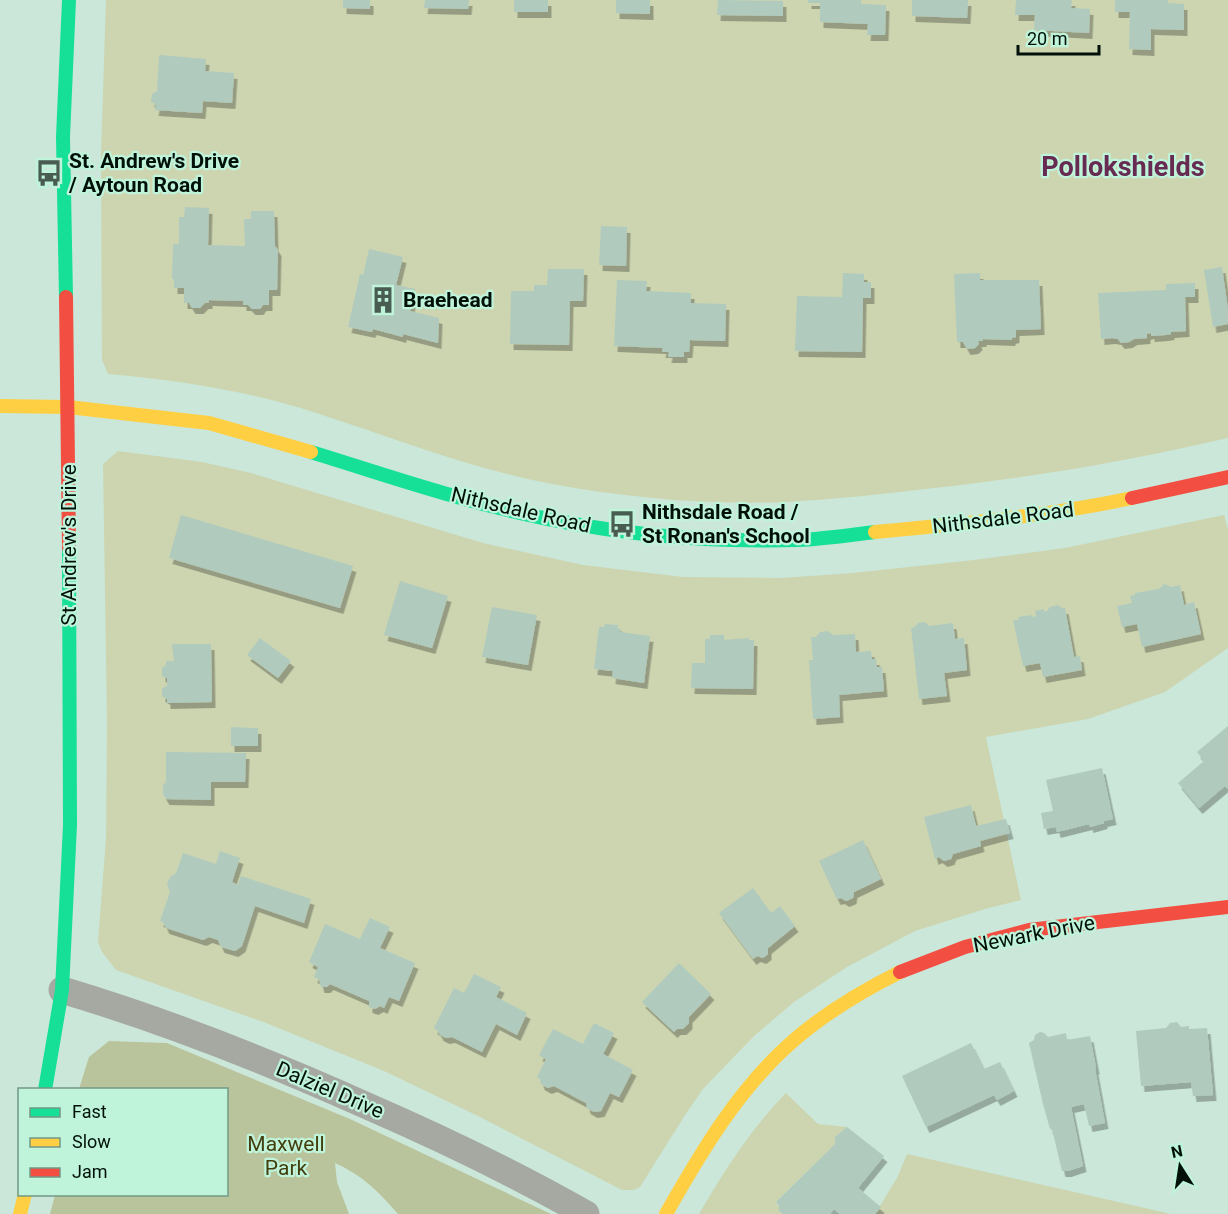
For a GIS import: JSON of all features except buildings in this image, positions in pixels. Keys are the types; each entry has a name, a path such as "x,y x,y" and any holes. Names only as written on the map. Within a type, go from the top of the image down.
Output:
{"street":[{"name":"St Andrew's Drive","path":"45,1088 62,990 70,825 68,407 63,137 69,0"},
{"name":"Nithsdale Road","path":"0,406 68,407 209,423 487,505 541,518 626,532 702,539 799,540 967,523 1094,506 1228,477"},
{"name":"Newark Drive","path":"666,1214 715,1131 749,1088 792,1042 843,1004 899,972 961,947 1029,930 1226,906"},
{"name":"Dalziel Drive","path":"62,990 226,1046 302,1077 435,1136 535,1185 586,1214"},
{"path":"20,1214 24,1196"}],"green space":[{"path":"106,0 1228,0 1228,438 1082,468 972,484 786,502 698,501 610,493 522,478 462,462 265,398 187,383 108,374 102,360 101,154"},
{"path":"118,451 202,462 251,473 483,543 583,565 683,577 781,578 974,560 1065,548 1224,515 1228,529 1228,648 1165,692 1088,719 986,737 1021,900 915,931 847,967 794,1002 754,1036 703,1089 640,1187 634,1190 622,1190 384,1071 266,1023 116,970 102,952 98,942 106,838 107,724 103,464"},
{"name":"Maxwell Park","path":"109,1041 167,1043 350,1119 551,1214 398,1214 370,1185 335,1163 337,1182 349,1214 50,1214 55,1196 228,1196 228,1088 79,1088 89,1057"},
{"path":"786,1093 818,1124 847,1127 835,1137 835,1144 776,1202 783,1214 699,1214 739,1151"},
{"path":"907,1154 1171,1214 875,1214 897,1178"}],"traffic: fast":[{"path":"66,297 63,137 69,0"},
{"path":"311,452 475,502 572,524 647,534 722,540 807,539 875,532"},
{"path":"45,1088 62,990 70,825 69,548"}],"traffic: slow":[{"path":"0,406 68,407 209,423 311,452"},
{"path":"875,532 1036,515 1132,498"},
{"path":"666,1214 722,1122 773,1059 831,1012 900,972"},
{"path":"20,1214 24,1196"}],"traffic: jam":[{"path":"66,297 69,548"},
{"path":"1132,498 1228,477"},
{"path":"900,972 965,947 1029,930 1228,907"}],"place":[{"name":"St. Andrew's Drive / Aytoun Road","path":"49,173"},
{"name":"Braehead","path":"383,300"},
{"name":"Nithsdale Road / St Ronan's School","path":"622,524"}],"district":[{"name":"Pollokshields","path":"1123,167"}]}
